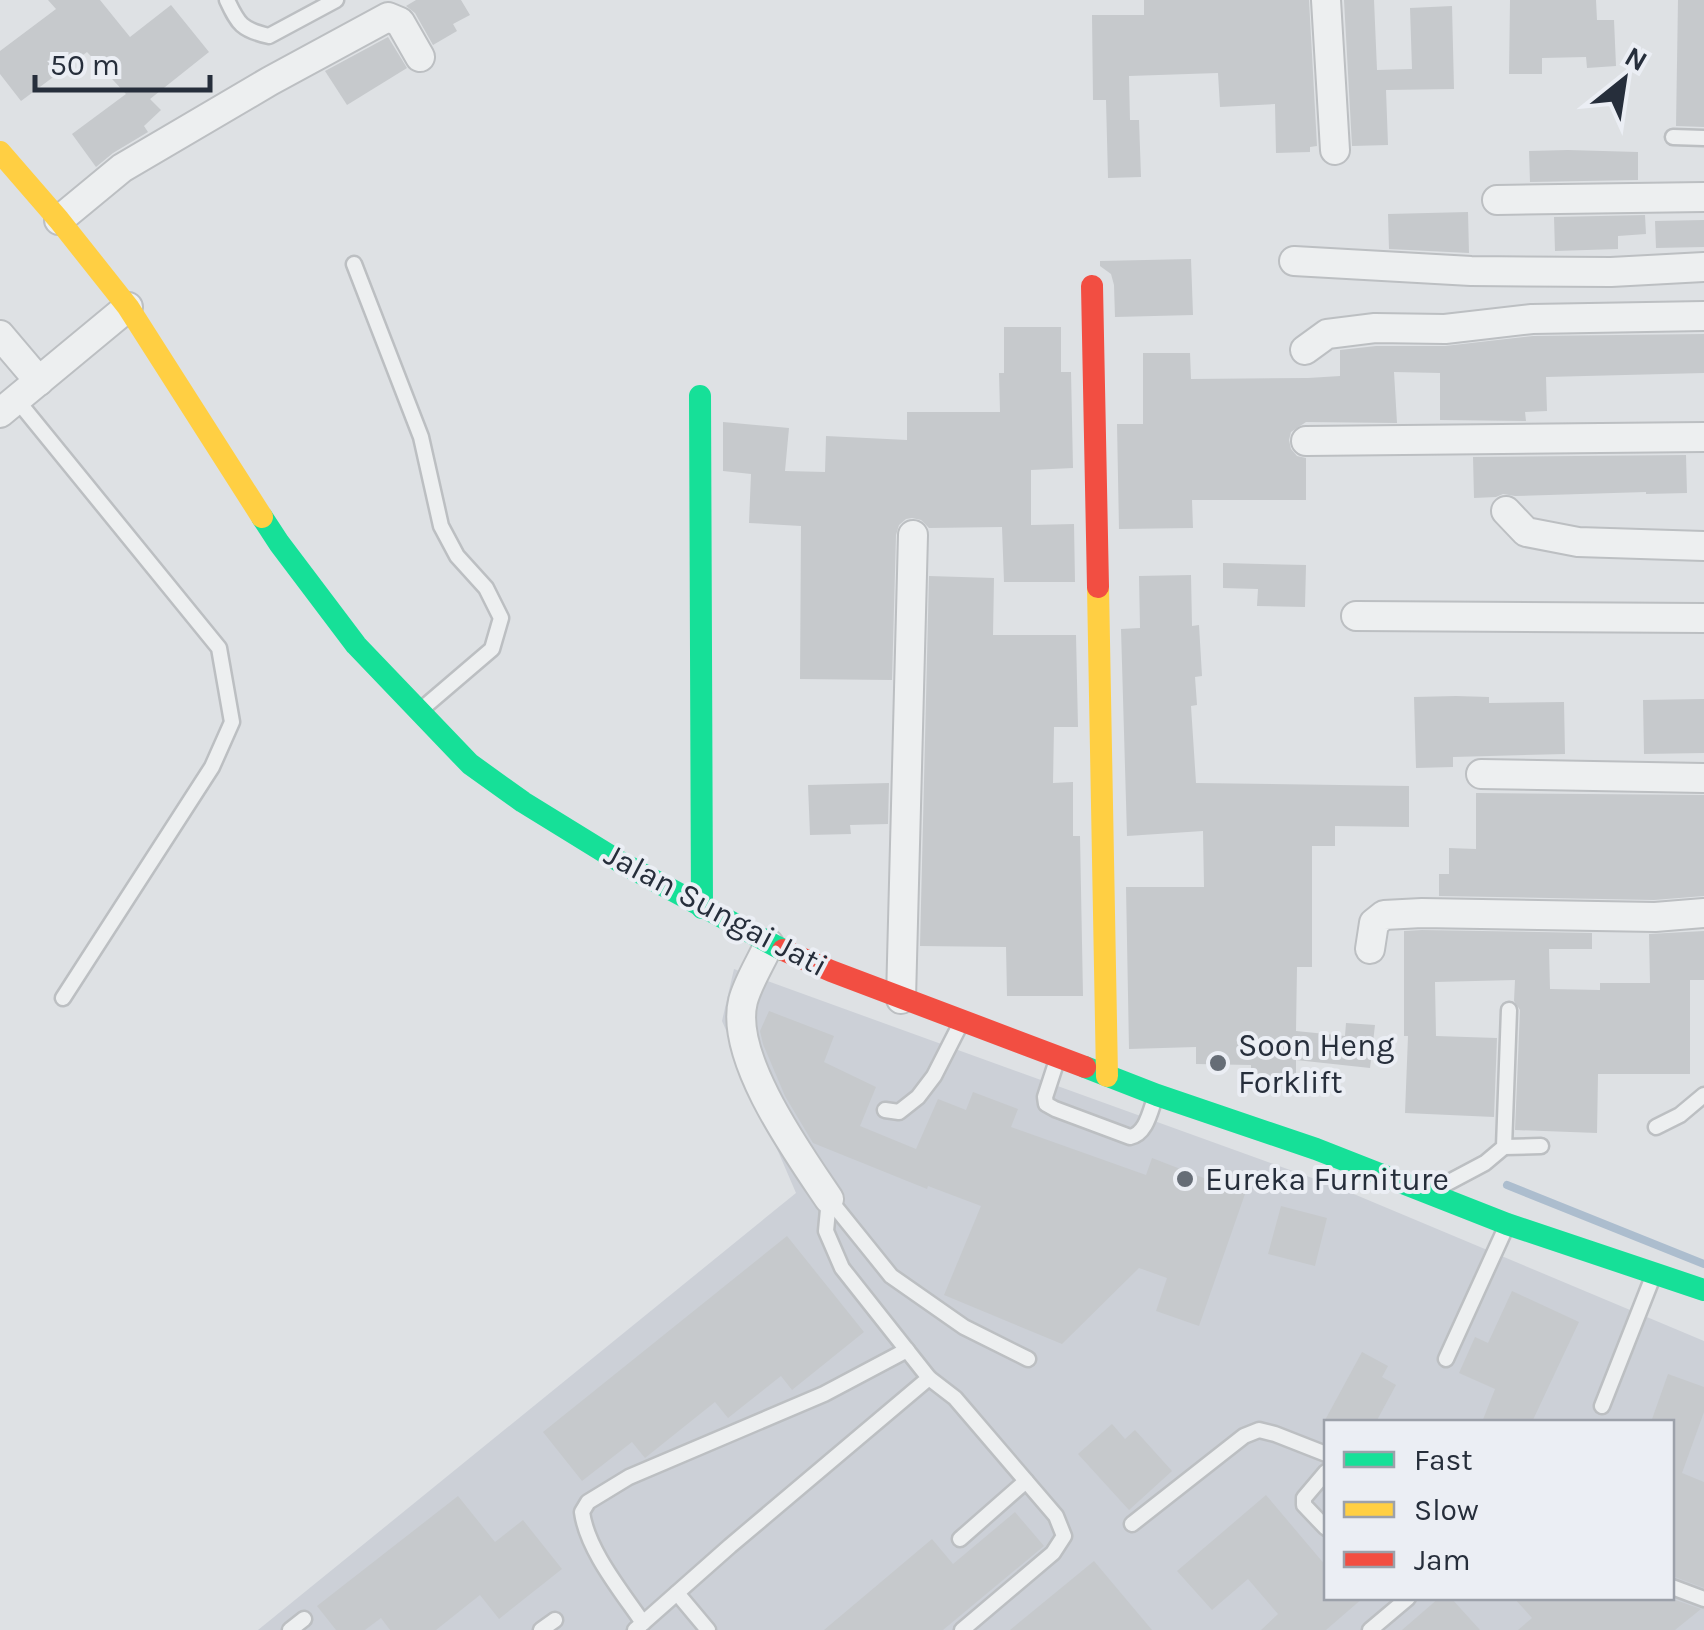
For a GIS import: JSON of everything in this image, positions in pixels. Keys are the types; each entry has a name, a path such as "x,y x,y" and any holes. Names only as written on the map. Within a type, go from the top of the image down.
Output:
{"main road":[{"name":"Jalan Sungai Jati","path":"0,152 128,307 279,544 356,645 470,764 523,802 702,908 830,972 1157,1095 1316,1149 1507,1224 1704,1290"},
{"path":"1092,286 1107,1076"},
{"path":"700,396 702,908"},
{"path":"1663,1277 1704,1298"}],"street":[{"path":"1326,0 1335,150"},
{"path":"59,220 122,168 270,80 388,17 400,22 420,57"},
{"path":"1497,200 1704,197"},
{"path":"1294,261 1471,271 1611,272 1704,267"},
{"path":"0,335 18,398 128,307"},
{"path":"1305,350 1327,334 1375,328 1445,328 1532,319 1704,316"},
{"path":"1306,442 1704,438"},
{"path":"1506,511 1526,532 1578,542 1704,546"},
{"path":"901,998 913,534"},
{"path":"1356,616 1704,618"},
{"path":"1481,774 1704,778"},
{"path":"1370,948 1374,923 1384,915 1655,917 1704,913"},
{"path":"769,944 743,1001 741,1031 752,1065 788,1137 829,1198"}],"lane":[{"path":"227,0 237,22 252,32 269,36 336,0"},
{"path":"1673,137 1704,138"},
{"path":"354,264 421,437 441,526 457,556 486,588 501,618 492,648 418,712"},
{"path":"18,398 219,648 232,722 212,767 64,998"},
{"path":"1504,1147 1509,1010"},
{"path":"886,1110 898,1112 918,1097 934,1076 961,1022"},
{"path":"1058,1056 1045,1097 1046,1104 1056,1109 1130,1137 1138,1136 1157,1095"},
{"path":"1656,1127 1680,1115 1704,1094"},
{"path":"1426,1194 1485,1163 1504,1147 1541,1146"},
{"path":"829,1198 826,1231 842,1268 929,1378 955,1398 1056,1516 1064,1536 1053,1554 962,1630"},
{"path":"829,1198 891,1276 964,1327 1028,1359"},
{"path":"1446,1359 1507,1224"},
{"path":"1602,1406 1663,1277"},
{"path":"906,1350 824,1394 628,1477 588,1502 582,1512 584,1527 639,1627 929,1378"},
{"path":"1132,1524 1244,1436 1259,1430 1324,1453"},
{"path":"1324,1474 1304,1498 1304,1504 1324,1526"},
{"path":"960,1539 1026,1482"},
{"path":"1674,1588 1704,1599"},
{"path":"677,1594 708,1630"},
{"path":"1370,1630 1406,1600"},
{"path":"290,1630 304,1620"},
{"path":"541,1630 555,1620"}],"shaded area":[{"path":"734,969 1337,1187 1704,1341 1704,1630 258,1630 796,1193 722,1021"}],"building":[{"path":"48,0 100,0 130,37 171,5 209,52 150,99 161,110 144,126 148,132 96,167 72,134 126,94 87,52 21,101 0,74 0,51 56,9"},
{"path":"416,0 461,0 470,15 453,24 457,31 433,45 415,13 406,6"},
{"path":"1144,0 1309,0 1317,146 1310,147 1310,152 1276,153 1275,104 1220,107 1218,73 1129,76 1130,120 1139,120 1141,177 1108,178 1106,100 1093,100 1092,15 1144,15"},
{"path":"1344,0 1374,0 1377,70 1412,69 1410,8 1452,6 1454,89 1386,90 1388,145 1352,146"},
{"path":"1510,0 1596,0 1597,20 1614,20 1616,66 1587,68 1586,57 1542,58 1542,74 1509,74"},
{"path":"1678,0 1704,0 1704,127 1676,126"},
{"path":"388,37 407,68 347,105 325,71"},
{"path":"1529,151 1638,152 1638,180 1530,182"},
{"path":"1468,212 1469,253 1389,249 1388,214"},
{"path":"1645,215 1646,234 1618,236 1618,249 1555,251 1554,217"},
{"path":"1704,220 1704,247 1656,248 1655,221"},
{"path":"1191,259 1193,315 1115,317 1114,285 1100,261"},
{"path":"1004,327 1061,327 1061,372 1071,372 1073,468 1031,470 1031,525 1074,524 1075,582 1004,582 1002,527 929,528 921,520 906,519 896,535 892,680 800,679 801,526 749,523 751,474 723,471 723,422 789,428 785,471 825,472 826,436 907,440 907,412 1000,412"},
{"path":"1704,334 1704,373 1546,377 1547,411 1525,412 1526,421 1440,420 1440,373 1394,372 1397,423 1306,422 1291,432 1291,449 1306,458 1306,500 1192,500 1193,528 1119,529 1117,424 1143,424 1143,353 1190,353 1191,379 1308,378 1340,376 1340,350 1376,346 1445,346 1533,336"},
{"path":"1686,455 1687,493 1503,494 1474,498 1473,457"},
{"path":"1223,563 1306,565 1305,607 1257,606 1258,589 1223,588"},
{"path":"1191,575 1192,626 1199,625 1202,676 1195,677 1197,705 1191,706 1196,783 1409,786 1409,827 1335,826 1335,846 1312,846 1312,967 1297,967 1296,1031 1345,1036 1346,1023 1375,1025 1370,1068 1296,1060 1296,1080 1251,1079 1251,1065 1196,1064 1196,1047 1129,1049 1126,887 1204,887 1203,831 1127,836 1121,629 1140,628 1139,576"},
{"path":"929,576 994,578 993,635 1076,635 1078,727 1054,727 1053,783 1073,782 1073,836 1080,836 1083,996 1007,996 1006,947 920,946"},
{"path":"1414,697 1489,697 1489,703 1564,702 1565,754 1453,757 1453,767 1416,768"},
{"path":"1704,699 1704,753 1644,754 1643,700"},
{"path":"889,783 888,824 850,825 851,834 810,835 808,785"},
{"path":"1476,793 1704,795 1704,896 1654,900 1439,896 1439,874 1449,874 1449,848 1476,849"},
{"path":"1404,931 1592,933 1592,949 1549,949 1550,989 1600,990 1600,983 1650,983 1649,934 1704,931 1704,980 1690,980 1690,1074 1598,1074 1597,1133 1515,1130 1520,1010 1514,1001 1515,980 1435,982 1436,1036 1497,1038 1494,1117 1405,1113 1408,1036 1404,1036"},
{"path":"769,1011 834,1036 824,1062 876,1087 860,1126 916,1149 938,1099 966,1110 973,1092 1018,1109 1011,1127 1146,1175 1152,1158 1245,1194 1199,1326 1156,1311 1167,1278 1139,1268 1062,1344 944,1295 981,1206 928,1186 927,1189 813,1143 785,1096 763,1044 760,1031"},
{"path":"1281,1206 1327,1218 1315,1266 1268,1254"},
{"path":"787,1236 864,1332 792,1390 781,1376 728,1418 715,1402 645,1458 632,1442 582,1481 543,1432"},
{"path":"1512,1291 1579,1322 1533,1420 1483,1420 1495,1389 1459,1373 1475,1337 1488,1343"},
{"path":"1362,1352 1388,1366 1382,1377 1396,1385 1377,1420 1325,1420"},
{"path":"1668,1374 1704,1387 1704,1412 1682,1473 1704,1482 1704,1588 1674,1577 1674,1420 1652,1420"},
{"path":"1112,1424 1125,1439 1135,1430 1172,1471 1129,1510 1078,1454"},
{"path":"1266,1495 1324,1564 1324,1600 1361,1600 1326,1630 1261,1630 1278,1614 1248,1579 1212,1610 1177,1571"},
{"path":"458,1496 495,1542 523,1520 562,1569 499,1619 480,1595 436,1630 390,1630 381,1618 365,1630 336,1630 317,1606"},
{"path":"1015,1512 1044,1546 943,1630 824,1630 932,1539 953,1564"},
{"path":"1094,1561 1152,1630 1010,1630"},
{"path":"1674,1599 1701,1609 1675,1630 1518,1630 1532,1618 1516,1600"},
{"path":"1437,1600 1453,1600 1480,1630 1402,1630"}],"waterway":[{"path":"1507,1185 1704,1264"}],"traffic: fast":[{"path":"700,396 702,908"},
{"path":"262,517 356,645 470,764 622,863 783,950"},
{"path":"1085,1067 1316,1149 1507,1224 1704,1290"}],"traffic: slow":[{"path":"0,152 128,307 262,517"},
{"path":"1098,587 1107,1076"}],"traffic: jam":[{"path":"1092,286 1098,587"},
{"path":"783,950 1085,1067"}],"place":[{"name":"Soon Heng Forklift","path":"1218,1063"},
{"name":"Eureka Furniture","path":"1185,1179"}]}
